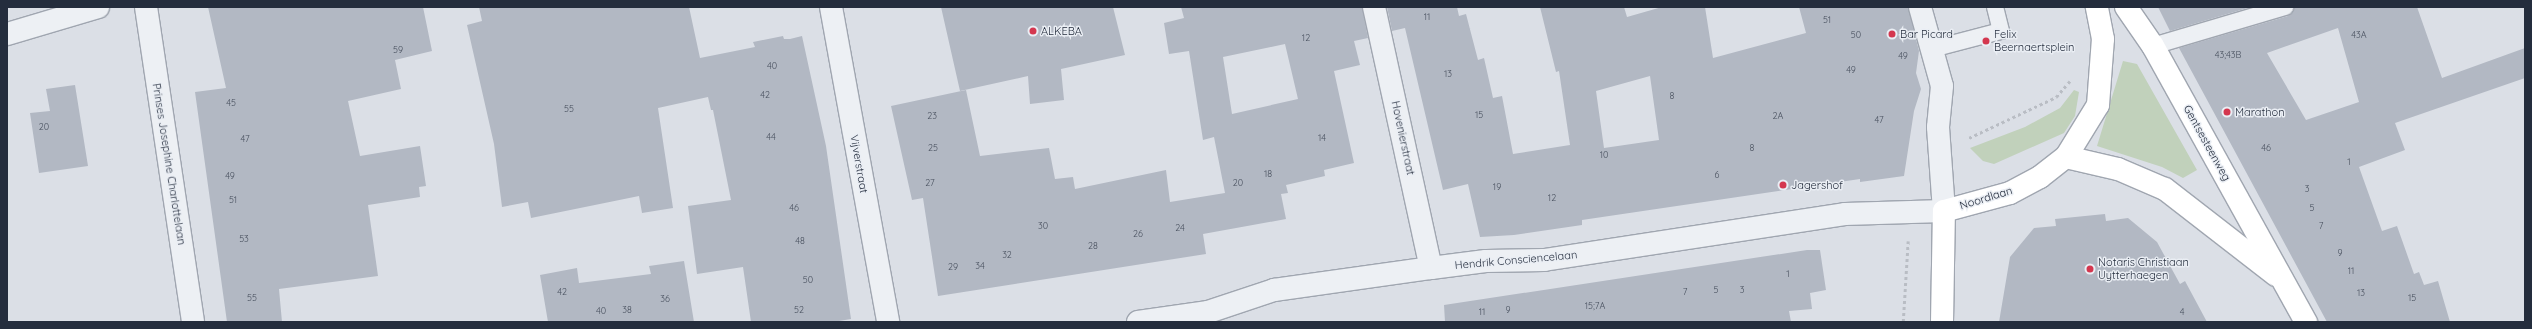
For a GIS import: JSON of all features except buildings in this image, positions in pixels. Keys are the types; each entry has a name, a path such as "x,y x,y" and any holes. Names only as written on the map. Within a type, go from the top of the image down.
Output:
{"street":[{"path":"7,34 98,7"},
{"name":"Prinses Josephine Charlottelaan","path":"146,7 193,322"},
{"name":"Vijverstraat","path":"831,7 888,322"},
{"name":"Hovenierstraat","path":"1374,7 1432,268"},
{"path":"1920,7 1942,86 1938,127 1944,211"},
{"name":"Noordlaan","path":"1942,322 1944,211 2010,193 2040,177 2066,157 2098,105 2103,40 2097,7"},
{"name":"Gentsesteenweg","path":"2126,7 2153,46 2306,322"},
{"name":"Gentsesteenweg","path":"2066,157 2118,169 2165,189 2284,281"},
{"name":"Hendrik Consciencelaan","path":"1138,322 1208,312 1274,290 1432,268 1486,261 1544,260 1845,214 1944,211"}],"lane":[{"path":"1932,49 2002,31 1995,7"},
{"path":"2153,46 2285,7"}],"path":[{"path":"1940,151 2056,97 2072,80"}],"green space":[{"path":"2123,61 2137,64 2197,170 2183,178 2162,167 2097,146"},
{"path":"2074,90 2079,92 2075,116 2064,133 1994,164 1983,161 1970,148 2025,127 2060,108"}],"place":[{"name":"ALKEBA","path":"1033,31"},
{"name":"Bar Picard","path":"1892,34"},
{"name":"Felix Beernaertsplein","path":"1986,41"},
{"name":"Marathon","path":"2227,112"},
{"name":"Jagershof","path":"1783,185"},
{"name":"Notaris Christiaan Uytterhaegen","path":"2090,269"}]}
